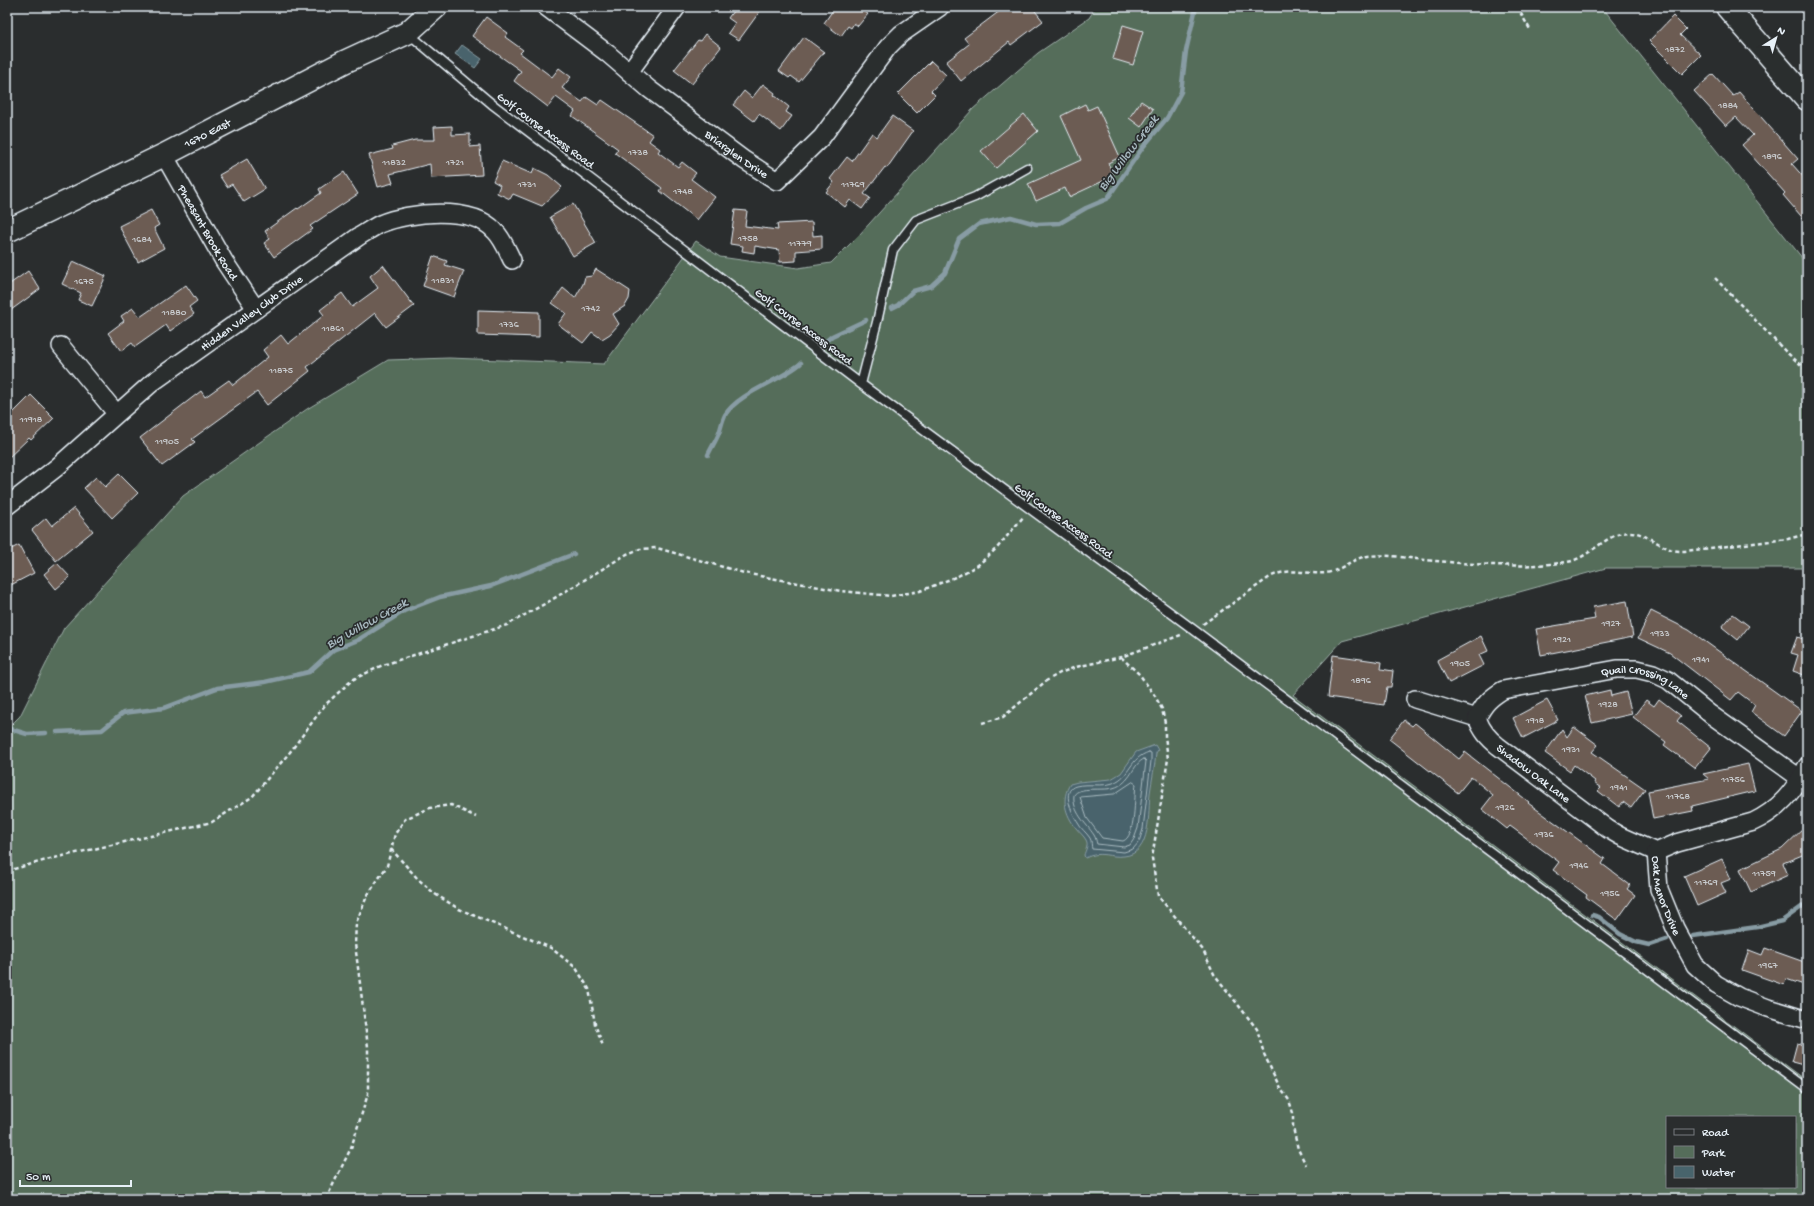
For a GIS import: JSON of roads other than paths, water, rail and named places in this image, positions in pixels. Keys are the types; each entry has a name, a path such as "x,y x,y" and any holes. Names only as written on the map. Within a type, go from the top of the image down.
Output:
{"main road":[{"name":"1670 East","path":"7,231 164,155 344,62 407,33 436,7"},
{"path":"1727,7 1807,97"}],"street":[{"name":"Briarglen Drive","path":"546,7 607,52 629,72 744,160 777,181 822,137 888,47 901,34 940,7"},
{"path":"629,72 678,7"},
{"name":"Pheasant Brook Road","path":"164,155 224,261 256,309"},
{"name":"Hidden Valley Club Drive","path":"7,506 56,468 152,382 358,237 380,224 403,217 427,213 452,214 478,219 495,230 512,260"},
{"path":"61,346 116,413"},
{"name":"Quail Crossing Lane","path":"1477,718 1487,701 1503,690 1618,668 1637,669 1653,672 1668,680 1710,714 1804,772"},
{"path":"1415,699 1463,715 1477,718"},
{"name":"Shadow Oak Lane","path":"1477,718 1481,728 1488,738 1589,815 1620,836 1656,852"},
{"name":"Oak Manor Drive","path":"1804,772 1784,802 1762,818 1678,843 1656,852 1659,889 1675,928 1695,965 1716,984 1739,997 1807,1020"}],"lane":[{"name":"Golf Course Access Road","path":"407,33 499,109 861,384 1194,630 1807,1089"},
{"path":"861,384 893,250 916,220 976,197 1027,168"}],"water":[{"path":"462,45 482,59 475,68 455,54"},
{"path":"1155,745 1158,750 1156,753 1150,793 1147,831 1140,848 1133,853 1124,856 1101,854 1085,858 1084,855 1087,842 1072,823 1067,812 1065,801 1070,784 1111,779 1121,773 1136,752"}],"waterway":[{"name":"Big Willow Creek","path":"892,308 898,305 913,291 931,286 945,273 959,239 979,224 1011,217 1036,224 1060,223 1086,208 1107,199 1143,147 1167,118 1181,92 1186,51 1196,7"},
{"name":"Big Willow Creek","path":"820,346 832,336 866,320"},
{"name":"Big Willow Creek","path":"708,455 718,436 725,415 731,407 750,393 783,375 801,363"},
{"name":"Big Willow Creek","path":"57,732 102,730 123,713 164,708 217,688 265,682 309,672 333,650 358,640 404,611 440,597 491,586 574,554"},
{"name":"Big Willow Creek","path":"7,728 27,734 46,733"},
{"path":"1693,936 1757,927 1782,921 1807,903"},
{"path":"1592,915 1599,917 1620,934 1636,942 1649,945 1667,939"}]}
